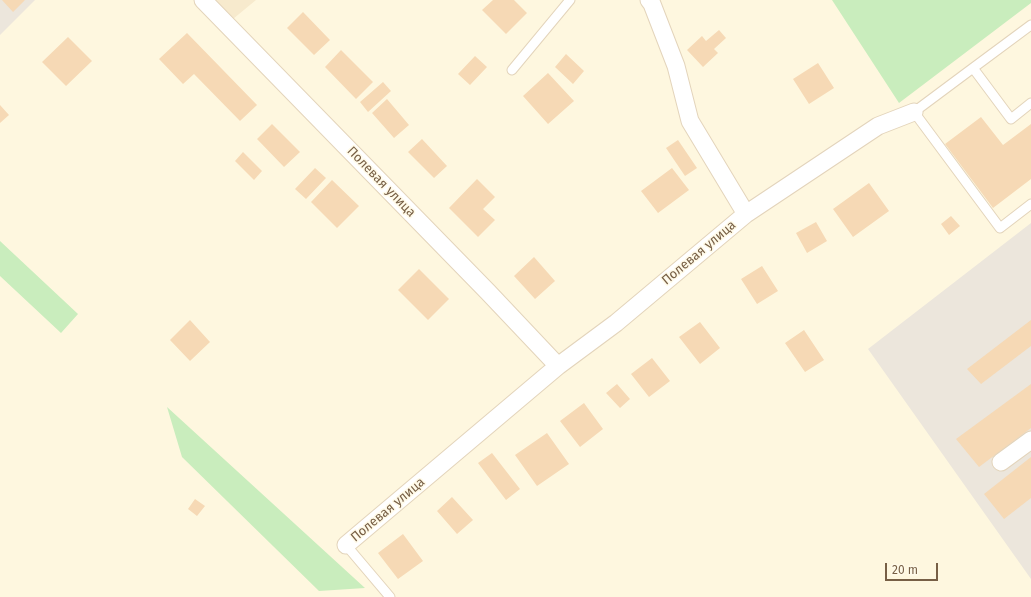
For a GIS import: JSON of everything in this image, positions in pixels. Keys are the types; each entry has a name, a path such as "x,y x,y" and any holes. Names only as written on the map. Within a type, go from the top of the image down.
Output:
{"street":[{"name":"Полевая улица","path":"203,0 488,292 558,366"},
{"path":"649,0 652,4 676,66 690,121 746,214"},
{"name":"Полевая улица","path":"346,545 558,366 616,323 746,214 878,126 914,112"},
{"path":"1001,462 1031,440"}],"lane":[{"path":"512,70 570,0"},
{"path":"1031,25 914,112 1000,228 1031,204"},
{"path":"973,68 1011,119 1031,103"},
{"path":"346,545 390,597"}],"shaded area":[{"path":"0,0 35,0 0,35"},
{"path":"212,0 256,0 233,19"},
{"path":"1031,223 1031,579 868,349"}],"green space":[{"path":"832,0 1031,0 1031,3 899,103"},
{"path":"0,241 78,314 61,333 0,276"},
{"path":"167,407 365,588 319,591 182,457"}],"building":[{"path":"2,0 25,0 13,12"},
{"path":"493,0 514,0 527,13 506,34 482,10"},
{"path":"303,12 330,40 314,55 287,28"},
{"path":"719,30 726,38 714,49 718,53 703,67 687,50 702,36 706,41"},
{"path":"187,33 257,105 240,121 194,74 183,84 159,59"},
{"path":"68,37 92,61 66,86 42,62"},
{"path":"341,50 373,82 356,99 325,67"},
{"path":"566,54 584,71 573,84 555,67"},
{"path":"475,56 487,67 470,85 458,74"},
{"path":"818,63 834,88 809,104 793,79"},
{"path":"548,73 574,101 548,124 523,96"},
{"path":"383,82 391,91 368,112 360,102"},
{"path":"387,99 409,125 394,138 372,113"},
{"path":"0,105 9,115 0,123"},
{"path":"981,117 1003,145 1031,124 1031,179 993,208 945,144"},
{"path":"272,124 300,152 284,167 257,139"},
{"path":"422,139 447,166 434,178 408,152"},
{"path":"678,140 697,168 685,176 666,148"},
{"path":"243,152 262,171 254,180 235,161"},
{"path":"315,168 326,178 306,199 295,189"},
{"path":"672,168 689,190 658,213 641,191"},
{"path":"477,179 495,197 483,209 495,220 478,237 449,208"},
{"path":"332,180 359,206 337,228 311,202"},
{"path":"869,183 889,211 853,237 833,209"},
{"path":"951,216 960,226 949,235 941,224"},
{"path":"816,222 827,241 807,253 796,233"},
{"path":"534,257 555,281 535,299 514,276"},
{"path":"762,266 778,291 757,304 741,279"},
{"path":"419,269 449,299 428,320 398,290"},
{"path":"190,320 210,342 190,361 170,340"},
{"path":"1031,320 1031,346 981,384 967,369"},
{"path":"700,322 720,348 700,364 679,337"},
{"path":"804,330 824,360 805,372 785,343"},
{"path":"652,358 670,381 649,397 631,374"},
{"path":"617,384 630,399 620,408 606,393"},
{"path":"1031,384 1031,428 979,467 956,439"},
{"path":"584,403 603,429 580,447 560,421"},
{"path":"547,433 569,464 537,486 515,455"},
{"path":"492,453 520,489 506,500 478,463"},
{"path":"1031,457 1031,498 1004,519 984,494"},
{"path":"452,497 473,520 457,534 437,511"},
{"path":"195,499 205,506 197,516 188,509"},
{"path":"403,534 423,561 398,579 378,553"}]}
